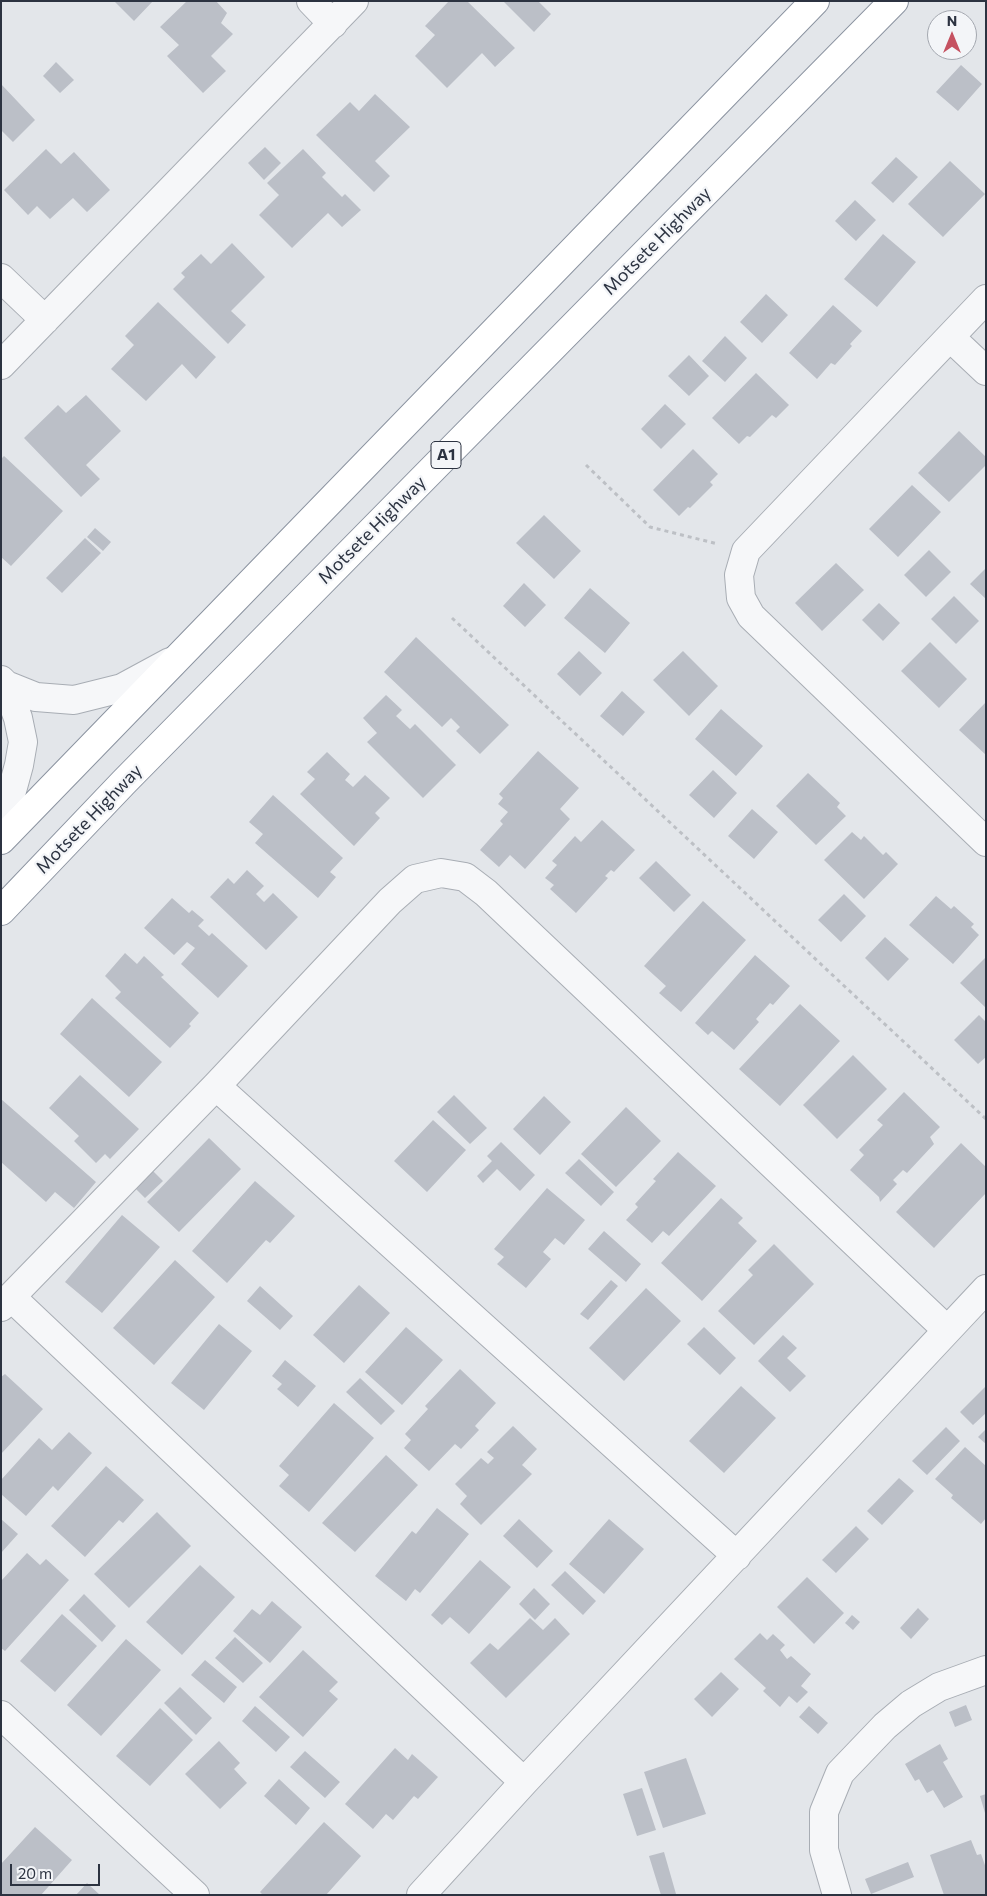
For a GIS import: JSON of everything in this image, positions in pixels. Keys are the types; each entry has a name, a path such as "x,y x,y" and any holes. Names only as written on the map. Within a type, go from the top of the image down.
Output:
{"highway":[{"path":"1,840 815,1"},
{"name":"Motsete Highway","path":"1,912 124,782 894,1"}],"street":[{"path":"311,1 333,24"},
{"path":"1,365 354,1"},
{"path":"1,278 45,320"},
{"path":"986,300 746,551 739,575 740,598 750,616 986,842"},
{"path":"951,338 986,371"},
{"path":"4,683 36,697 74,700 122,688 176,659"},
{"path":"1,817 10,798 19,766 23,742 18,718 4,683"},
{"path":"524,1782 6,1302 216,1086 390,901 416,879 441,873 465,877 486,893 947,1330"},
{"path":"216,1086 737,1556"},
{"path":"423,1894 524,1782 986,1289"},
{"path":"837,1895 824,1850 824,1812 840,1774 885,1726 911,1704 939,1687 986,1670"},
{"path":"1,1715 195,1895"}],"path":[{"path":"586,465 650,527 746,551"},
{"path":"452,618 986,1119"}],"building":[{"path":"114,1 153,1 134,21"},
{"path":"187,1 216,1 227,13 221,23 233,34 211,56 226,71 203,93 167,56 179,45 160,27"},
{"path":"449,1 467,1 515,48 495,67 482,53 447,88 415,56 435,35 425,26"},
{"path":"503,1 538,1 551,14 534,32"},
{"path":"56,62 74,80 60,93 43,76"},
{"path":"961,65 982,84 958,111 936,92"},
{"path":"1,84 35,120 13,142 1,130"},
{"path":"375,94 410,127 375,161 390,176 374,192 316,135 350,102 359,111"},
{"path":"265,147 281,163 264,180 248,163"},
{"path":"46,149 61,164 74,152 110,190 87,212 73,198 50,219 37,206 28,215 4,190"},
{"path":"303,149 326,173 322,177 342,197 345,194 361,210 342,227 328,213 292,248 259,215 279,195 267,183"},
{"path":"896,157 918,177 893,203 871,183"},
{"path":"950,161 985,194 943,237 908,204"},
{"path":"855,200 876,220 856,241 835,221"},
{"path":"883,234 916,262 877,307 844,279"},
{"path":"232,243 265,277 231,311 246,325 228,344 173,289 185,277 181,273 201,254 211,264"},
{"path":"766,294 788,315 762,343 740,322"},
{"path":"158,302 216,357 196,379 182,364 146,401 111,369 134,345 125,336"},
{"path":"833,305 862,331 835,365 831,363 817,379 789,353"},
{"path":"725,336 747,358 725,382 702,361"},
{"path":"689,355 709,376 689,396 668,376"},
{"path":"756,373 789,405 776,418 772,415 750,437 747,436 739,444 712,418"},
{"path":"86,395 121,431 86,465 100,479 81,497 24,438 58,405 66,413"},
{"path":"665,404 686,424 661,449 641,429"},
{"path":"959,431 986,457 986,465 949,502 918,473"},
{"path":"693,449 718,474 710,482 713,485 679,516 653,490"},
{"path":"4,456 63,511 11,566 1,557 1,459"},
{"path":"912,485 941,512 898,557 869,529"},
{"path":"544,515 581,551 554,579 516,543"},
{"path":"95,528 111,542 103,551 87,537"},
{"path":"85,538 101,553 62,593 46,578"},
{"path":"929,550 951,572 926,597 904,575"},
{"path":"836,563 864,590 822,631 795,603"},
{"path":"986,568 986,599 970,584"},
{"path":"524,583 546,605 525,627 503,606"},
{"path":"590,588 630,623 605,653 564,618"},
{"path":"954,596 979,621 956,644 931,619"},
{"path":"879,603 900,623 883,641 862,620"},
{"path":"416,637 509,725 480,754 456,731 460,727 451,718 442,727 384,672"},
{"path":"930,642 967,679 939,708 901,671"},
{"path":"579,651 602,673 580,696 557,674"},
{"path":"683,651 718,686 689,716 653,680"},
{"path":"622,691 645,712 623,736 600,716"},
{"path":"386,695 402,710 396,716 410,729 415,724 456,765 423,798 367,742 377,733 363,718"},
{"path":"986,702 986,755 959,730"},
{"path":"721,709 763,746 736,776 695,739"},
{"path":"538,751 579,788 560,809 570,819 525,869 510,855 499,867 480,850 503,824 500,821 508,812 498,804 503,798 499,794"},
{"path":"327,752 350,774 345,780 353,787 365,775 390,798 375,813 380,818 354,846 300,794 315,779 307,772"},
{"path":"713,770 737,793 714,818 689,795"},
{"path":"808,773 840,803 837,807 846,816 816,845 776,806"},
{"path":"273,795 343,858 330,872 336,877 318,898 255,843 263,834 249,822"},
{"path":"752,809 778,832 754,859 728,836"},
{"path":"602,820 635,850 614,872 611,870 605,876 608,878 576,913 550,889 554,885 545,878 557,865 552,861 575,836 581,842"},
{"path":"852,832 861,840 864,836 883,855 886,852 898,864 864,899 824,860"},
{"path":"656,861 691,895 674,912 639,878"},
{"path":"247,870 264,886 256,894 264,902 273,893 298,917 266,950 210,897 228,878 234,884"},
{"path":"844,894 866,916 841,942 818,920"},
{"path":"936,896 951,909 954,906 974,924 971,927 979,935 953,964 909,925"},
{"path":"172,898 189,913 192,910 204,920 198,926 209,936 212,933 248,966 218,998 181,964 195,948 187,942 174,955 144,928"},
{"path":"703,901 746,940 681,1012 659,993 666,986 644,966"},
{"path":"885,937 909,959 888,981 865,958"},
{"path":"125,953 137,964 144,956 164,975 161,977 199,1013 189,1024 191,1026 170,1048 115,998 121,992 105,976"},
{"path":"755,955 790,986 773,1005 770,1003 756,1019 759,1022 734,1050 712,1031 708,1035 695,1023"},
{"path":"986,957 986,1008 960,983"},
{"path":"92,998 162,1062 129,1097 60,1034"},
{"path":"800,1004 840,1041 780,1106 739,1069"},
{"path":"979,1015 986,1022 986,1057 978,1064 954,1040"},
{"path":"853,1055 887,1089 837,1139 803,1105"},
{"path":"80,1075 139,1129 110,1159 105,1154 96,1163 74,1141 79,1136 49,1108"},
{"path":"904,1092 940,1127 930,1137 934,1144 907,1173 903,1170 893,1180 897,1184 880,1202 879,1197 850,1170 864,1155 859,1150 883,1125 877,1120"},
{"path":"454,1095 487,1128 470,1144 437,1112"},
{"path":"544,1096 571,1122 540,1155 513,1129"},
{"path":"1,1099 96,1182 74,1208 55,1192 46,1202 1,1162"},
{"path":"626,1107 661,1141 616,1187 581,1154"},
{"path":"433,1120 466,1150 427,1192 394,1161"},
{"path":"209,1138 241,1169 179,1232 147,1202"},
{"path":"501,1142 535,1175 520,1191 497,1169 483,1183 477,1176 492,1161 487,1156"},
{"path":"961,1143 986,1167 986,1193 934,1248 896,1212"},
{"path":"678,1152 716,1186 669,1236 663,1231 652,1243 626,1220 638,1207 635,1204 656,1181 653,1179"},
{"path":"579,1159 614,1192 601,1206 565,1173"},
{"path":"149,1167 163,1181 145,1198 131,1184"},
{"path":"255,1181 295,1216 270,1243 266,1240 227,1283 192,1251"},
{"path":"547,1188 585,1220 564,1245 555,1238 543,1252 551,1259 526,1288 497,1264 504,1257 494,1249"},
{"path":"721,1198 743,1218 738,1223 757,1241 702,1301 661,1263"},
{"path":"122,1215 160,1247 102,1313 65,1282"},
{"path":"604,1231 641,1264 626,1282 588,1249"},
{"path":"774,1244 814,1284 754,1345 718,1311 753,1275 748,1270"},
{"path":"175,1260 215,1297 154,1365 113,1328"},
{"path":"611,1280 618,1286 588,1320 580,1314"},
{"path":"359,1285 390,1313 344,1363 313,1335"},
{"path":"260,1286 293,1316 280,1330 247,1301"},
{"path":"646,1288 681,1321 624,1381 589,1348"},
{"path":"219,1324 252,1351 204,1410 171,1383"},
{"path":"406,1327 443,1360 402,1405 365,1372"},
{"path":"704,1327 736,1358 720,1375 687,1344"},
{"path":"783,1335 797,1348 787,1358 806,1376 790,1392 758,1361"},
{"path":"285,1360 316,1386 298,1407 277,1389 282,1384 272,1376"},
{"path":"460,1369 496,1403 475,1426 479,1430 461,1449 455,1444 429,1471 404,1448 411,1440 405,1434 428,1409 425,1406"},
{"path":"5,1374 43,1409 1,1454 1,1377"},
{"path":"360,1378 395,1411 381,1425 346,1392"},
{"path":"741,1386 776,1418 724,1473 689,1441"},
{"path":"986,1386 986,1413 973,1425 960,1412"},
{"path":"334,1403 374,1438 309,1512 279,1486 289,1475 279,1466"},
{"path":"513,1426 537,1449 522,1465 532,1474 481,1525 460,1504 467,1496 455,1484 481,1458 488,1464 494,1458 487,1452"},
{"path":"946,1427 960,1441 927,1475 912,1461"},
{"path":"986,1429 986,1444 978,1437"},
{"path":"69,1432 92,1453 58,1491 53,1486 26,1516 1,1494 1,1480 39,1438 52,1450"},
{"path":"965,1447 986,1466 986,1518 981,1524 951,1498 953,1495 935,1479"},
{"path":"386,1455 418,1485 355,1552 322,1523"},
{"path":"106,1466 144,1500 123,1523 119,1520 85,1557 51,1526"},
{"path":"899,1478 914,1491 882,1525 867,1511"},
{"path":"437,1508 469,1534 420,1593 415,1589 406,1601 375,1576 412,1531 416,1534"},
{"path":"157,1512 191,1546 129,1608 94,1574"},
{"path":"1,1519 18,1534 1,1553"},
{"path":"519,1519 553,1551 537,1568 503,1536"},
{"path":"609,1519 644,1549 604,1594 569,1564"},
{"path":"856,1526 869,1539 836,1573 822,1560"},
{"path":"27,1553 40,1565 46,1559 69,1580 5,1651 1,1648 1,1581"},
{"path":"480,1560 511,1587 469,1634 450,1617 442,1625 431,1615"},
{"path":"200,1565 235,1597 182,1655 146,1622"},
{"path":"565,1571 596,1601 583,1615 551,1585"},
{"path":"807,1577 844,1613 814,1644 777,1607"},
{"path":"534,1588 550,1604 535,1620 519,1604"},
{"path":"84,1594 116,1626 102,1642 69,1610"},
{"path":"272,1601 302,1627 270,1663 233,1631 252,1609 260,1615"},
{"path":"918,1608 929,1619 911,1639 900,1628"},
{"path":"62,1614 97,1646 55,1692 20,1661"},
{"path":"852,1615 860,1622 853,1630 845,1623"},
{"path":"530,1618 543,1630 555,1618 570,1634 506,1698 470,1663 490,1643 498,1650"},
{"path":"760,1633 767,1640 773,1634 785,1645 780,1650 787,1659 791,1656 811,1674 801,1686 808,1692 797,1703 789,1696 780,1707 763,1691 766,1688 734,1659"},
{"path":"235,1637 263,1663 243,1683 215,1658"},
{"path":"126,1639 161,1670 101,1736 67,1705"},
{"path":"303,1650 338,1682 329,1691 338,1699 303,1737 259,1697"},
{"path":"205,1660 237,1687 224,1703 191,1675"},
{"path":"721,1672 739,1689 712,1717 694,1699"},
{"path":"180,1687 212,1718 196,1735 164,1703"},
{"path":"966,1705 972,1720 955,1727 949,1712"},
{"path":"255,1706 290,1737 276,1752 242,1721"},
{"path":"809,1706 828,1723 818,1734 799,1717"},
{"path":"160,1708 193,1740 150,1786 116,1756"},
{"path":"219,1741 240,1763 234,1769 247,1783 220,1809 185,1774"},
{"path":"940,1744 948,1759 943,1762 963,1797 944,1808 933,1790 927,1793 919,1779 915,1781 905,1764"},
{"path":"395,1748 408,1760 412,1754 438,1777 418,1799 414,1796 393,1820 386,1814 373,1829 345,1804"},
{"path":"305,1751 340,1782 325,1798 290,1767"},
{"path":"686,1758 706,1814 663,1828 644,1772"},
{"path":"279,1779 310,1808 296,1825 264,1796"},
{"path":"642,1788 656,1830 637,1836 623,1794"},
{"path":"986,1794 986,1813 985,1813 980,1796"},
{"path":"324,1822 361,1856 326,1895 263,1895 260,1892"},
{"path":"35,1827 72,1860 41,1895 1,1895 1,1864"},
{"path":"971,1840 977,1855 981,1854 986,1868 986,1895 944,1895 930,1855"},
{"path":"664,1852 676,1894 673,1895 661,1895 649,1856"},
{"path":"908,1862 914,1877 871,1894 865,1879"},
{"path":"87,1883 100,1895 76,1895"}]}
